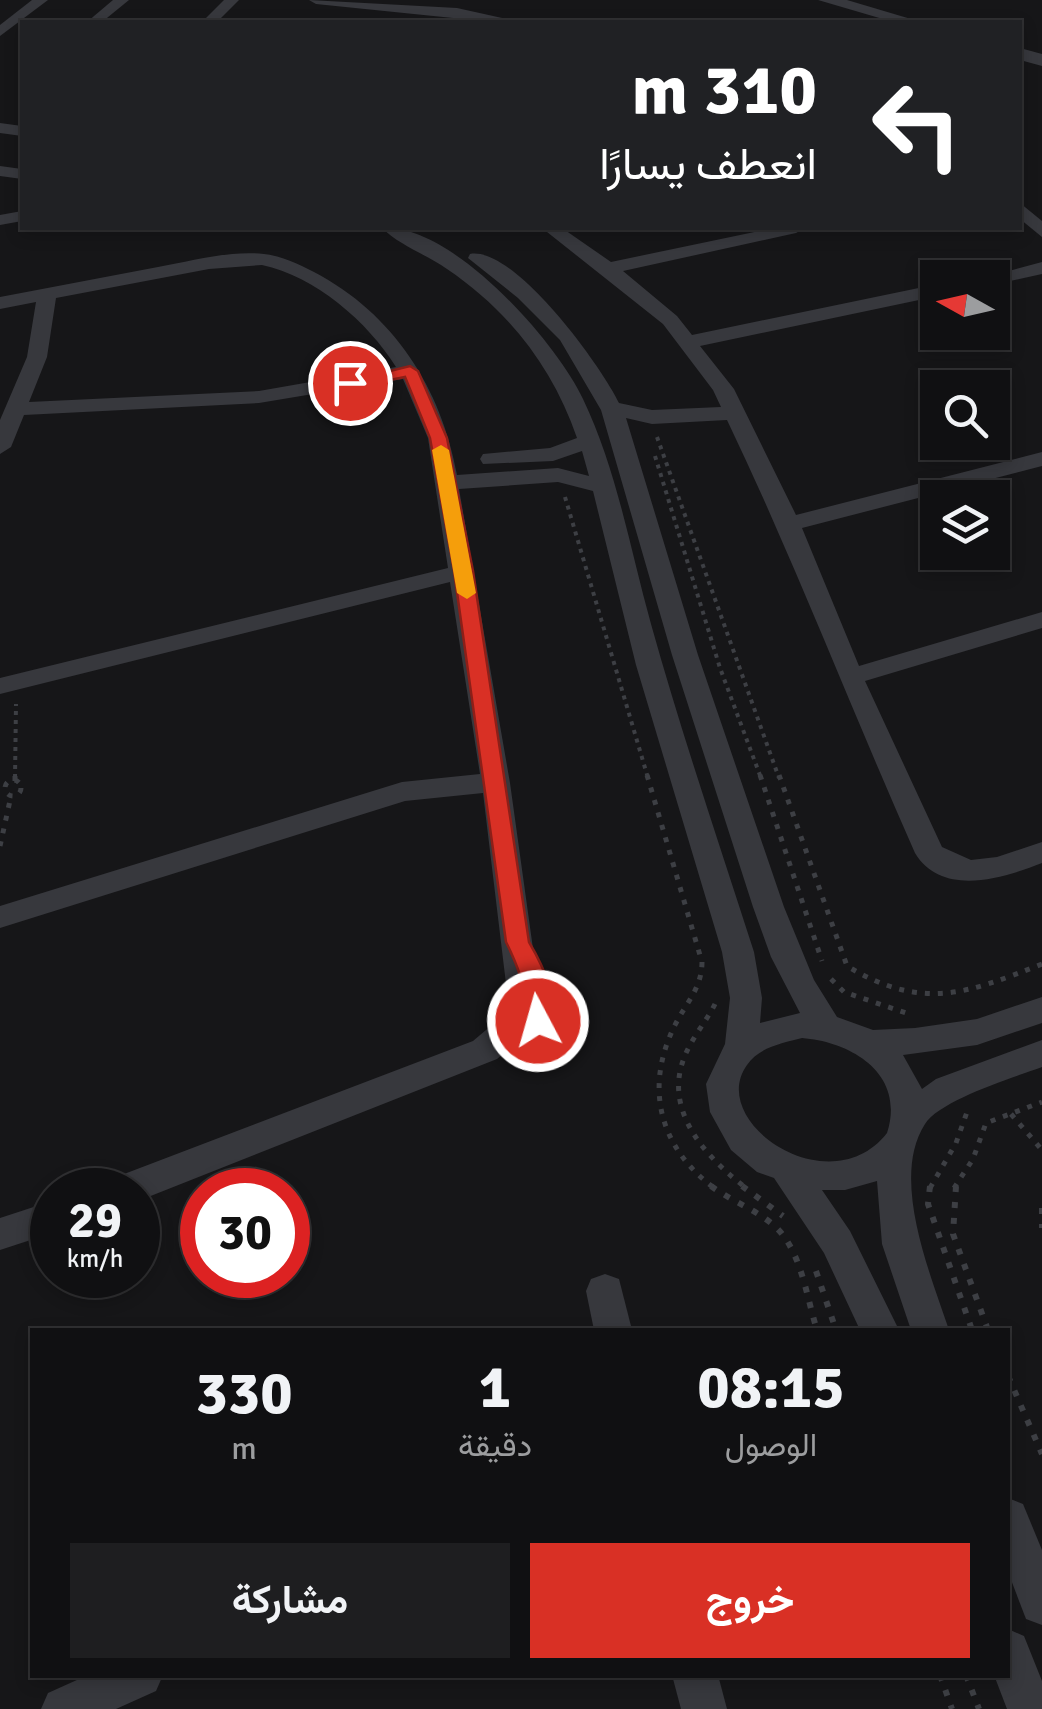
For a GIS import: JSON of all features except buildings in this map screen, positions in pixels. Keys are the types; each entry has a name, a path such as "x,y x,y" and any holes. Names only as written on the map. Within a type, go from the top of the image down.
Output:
{"street":[{"path":"0,16 21,0"},
{"path":"0,32 41,0"},
{"path":"97,20 122,0"},
{"path":"211,20 232,0"},
{"path":"316,0 457,12 502,20"},
{"path":"827,0 904,20"},
{"path":"1022,210 1042,232"},
{"path":"394,230 471,277 518,319 557,369 590,441 590,489 738,952 746,998 742,1045"},
{"path":"428,230 498,272 552,318 580,353 611,408 689,672 783,951 808,1002 826,1027"},
{"path":"554,230 608,268 690,342 723,389 788,524 850,677 926,845 938,860 957,870 980,872 1042,852"},
{"path":"608,268 787,230"},
{"path":"0,303 209,263 272,260 314,278 366,317 410,371 432,414 464,571 518,942 532,968 540,1008 532,1033 510,1054 428,1075 160,1176"},
{"path":"1010,275 1042,268"},
{"path":"0,447 41,341 47,294"},
{"path":"690,342 920,294"},
{"path":"18,408 259,397 410,371"},
{"path":"611,408 652,418 738,422"},
{"path":"626,450 656,447 738,422"},
{"path":"497,469 590,441"},
{"path":"788,524 1042,459"},
{"path":"444,472 497,469 558,475 590,489"},
{"path":"8,685 464,571"},
{"path":"850,677 1042,620"},
{"path":"0,918 402,792 448,784 496,782"},
{"path":"868,1043 929,1043 963,1037 1042,1010"},
{"path":"787,1170 826,1177 864,1171 892,1153 908,1128 910,1098 895,1067 868,1043 826,1027 780,1027 742,1045 732,1056 722,1082 724,1111 741,1140 787,1170 837,1242 879,1328"},
{"path":"911,1114 948,1089 1042,1053"},
{"path":"892,1153 901,1244 929,1328"},
{"path":"0,1234 30,1224"},
{"path":"605,1291 613,1328"},
{"path":"1010,1524 1042,1603"},
{"path":"1010,1657 1030,1709"},
{"path":"64,1709 133,1678"},
{"path":"696,1678 704,1709"}],"path":[{"path":"656,447 846,966 892,987 934,998 958,996 1042,964"},
{"path":"656,447 720,668 785,844 828,977 844,992 920,1018"},
{"path":"590,489 562,490 702,962 700,988 668,1040 660,1070 659,1112 675,1151 695,1172 732,1201 764,1216 783,1236 815,1328"},
{"path":"0,846 12,795 24,788 15,781 8,685"},
{"path":"12,795 2,788 15,781"},
{"path":"719,991 680,1072 684,1114 697,1144 714,1164 790,1222"},
{"path":"987,1328 953,1234 953,1190 973,1159 986,1123 1042,1102"},
{"path":"971,1328 928,1204 931,1182 956,1143 960,1124 967,1111 978,1104"},
{"path":"1011,1114 1042,1150"},
{"path":"1042,1208 1042,1228"},
{"path":"811,1258 835,1328"},
{"path":"1010,1381 1042,1454"},
{"path":"941,1678 952,1709"},
{"path":"967,1678 979,1709"}],"slow traffic":[{"path":"441,450 467,593"}],"route":[{"path":"350,383 410,371 432,414 464,571 518,942 532,968 540,1008 538,1021"}]}
